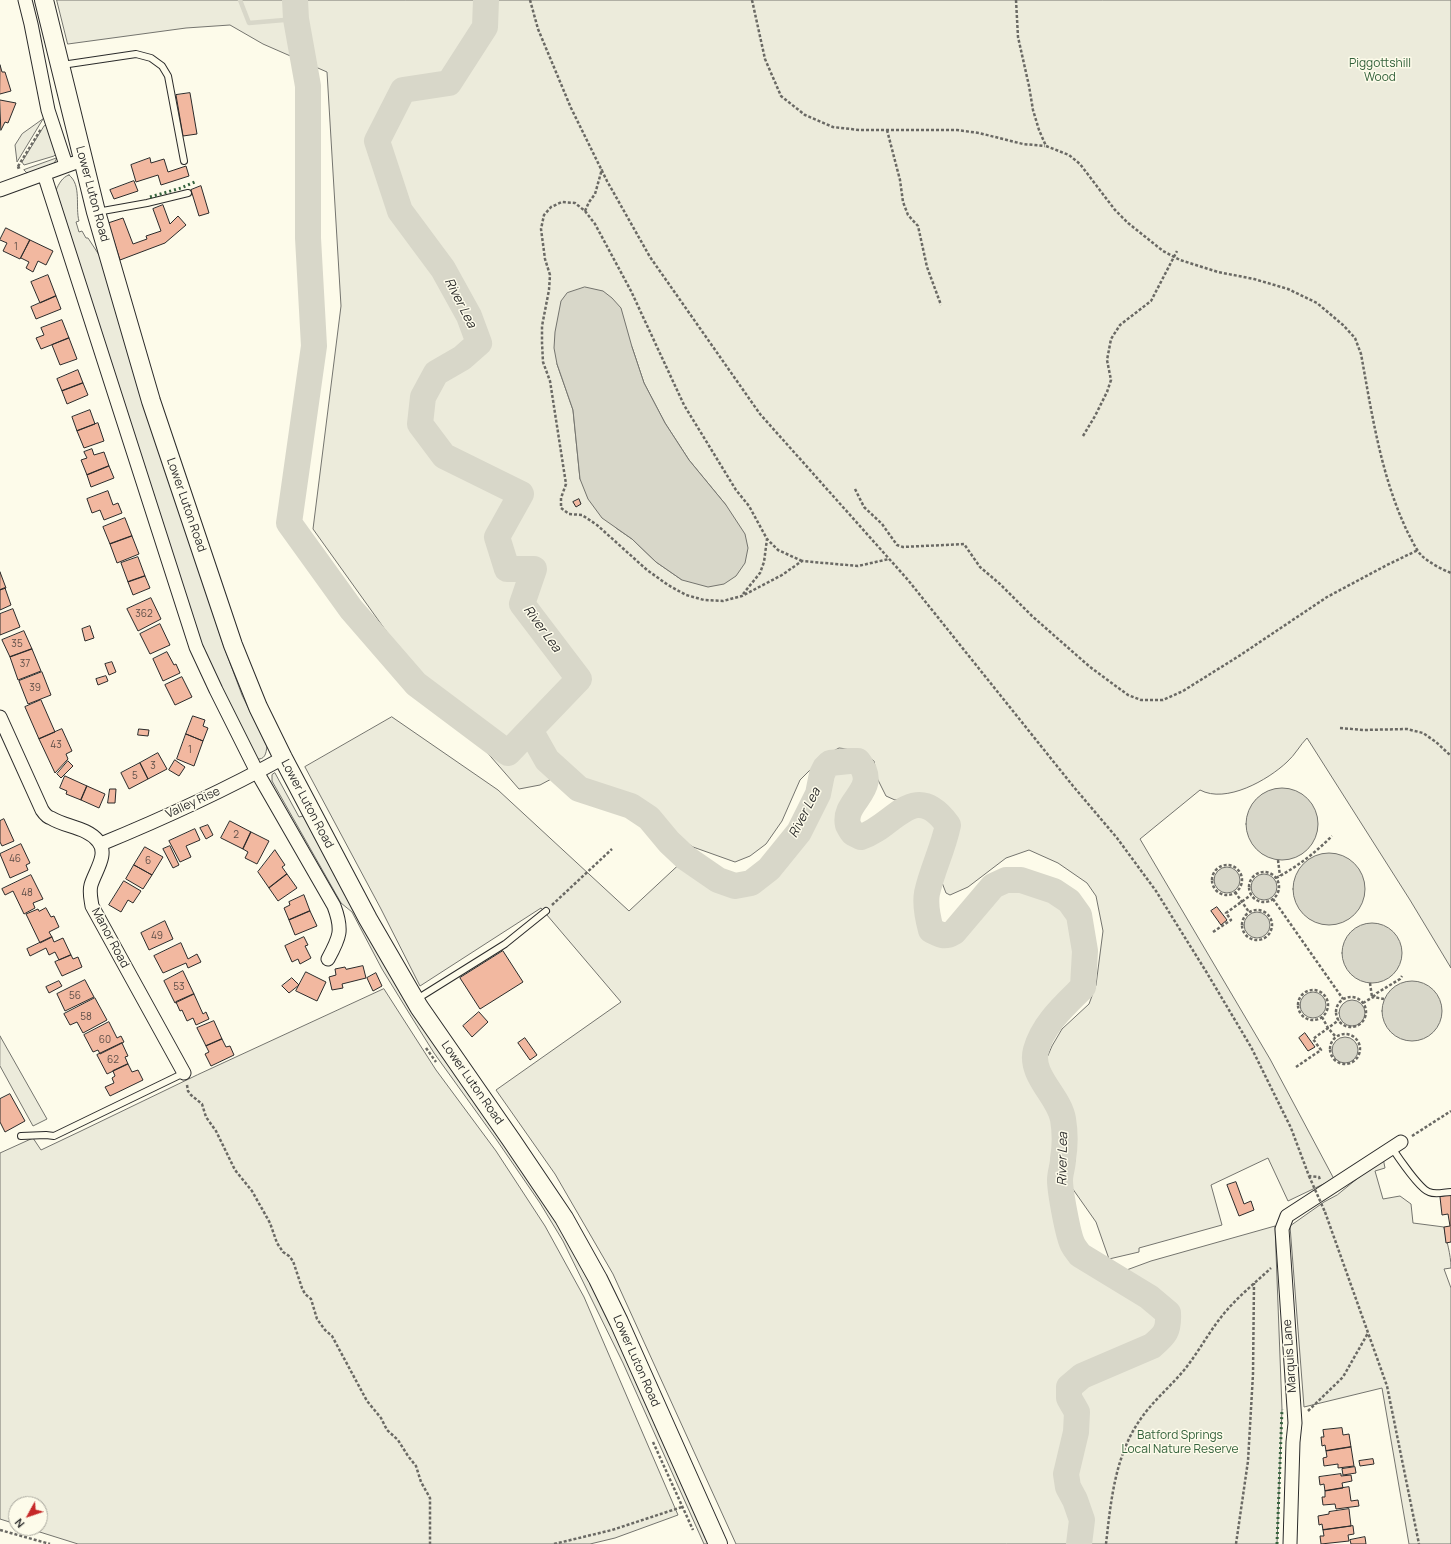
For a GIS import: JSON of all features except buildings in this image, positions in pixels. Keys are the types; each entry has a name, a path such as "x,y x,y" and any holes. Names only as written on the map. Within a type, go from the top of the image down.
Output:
{"main road":[{"name":"Lower Luton Road","path":"44,0 96,212 151,401 233,645 258,707 283,758 368,919 415,1000 564,1218 598,1279 718,1544"}],"street":[{"name":"Lower Luton Road","path":"25,0 52,120 66,165"},
{"path":"0,190 83,160"},
{"path":"44,174 196,647 257,772 334,906 339,920 338,941 328,959"},
{"path":"0,717 42,810 49,818 90,834 101,844"},
{"name":"Valley Rise","path":"101,844 135,830 257,772 283,758"},
{"name":"Manor Road","path":"101,844 101,859 91,884 90,894 92,906 184,1073"},
{"name":"Marquis Lane","path":"1290,1544 1293,1442 1295,1423 1282,1229 1287,1216 1397,1145"}],"lane":[{"path":"60,65 136,54 151,58 162,66 168,76 184,161"},
{"path":"96,212 147,204 188,193"},
{"path":"415,1000 505,944 546,911"},
{"path":"20,1136 54,1136 184,1073"},
{"path":"1397,1145 1408,1170 1427,1192 1451,1192"}],"path":[{"path":"530,0 538,29 571,108 650,257 760,414 908,580 1073,786 1117,838 1156,891 1251,1046 1291,1128 1324,1212 1387,1386 1419,1544"},
{"path":"752,0 765,59 781,96 805,114 833,127 859,130 957,130 979,133 1023,144 1046,146 1069,155 1080,164 1115,210 1128,223 1163,251 1174,257 1218,272 1254,279 1288,289 1317,303 1343,324 1355,338 1361,354 1380,450 1390,486 1403,522 1422,555 1442,569 1451,573"},
{"path":"1016,0 1018,37 1029,86 1032,110 1046,146"},
{"path":"25,167 17,168 44,123 52,120"},
{"path":"887,130 900,180 903,202 908,215 918,226 927,267 941,305"},
{"path":"585,211 588,202 595,194 602,169"},
{"path":"802,561 782,575 742,596 723,601 704,600 686,595 668,585 647,570 587,518 582,515 569,514 561,508 561,498 566,484 550,381 543,362 542,326 549,290 550,275 545,259 541,229 544,215 551,207 562,202 575,203 585,211 595,224 647,325 684,405 736,490 749,506 767,540 778,550 802,561 858,566 890,559"},
{"path":"1082,436 1095,416 1107,392 1111,380 1108,360 1111,339 1120,325 1151,301 1177,251"},
{"path":"855,489 864,507 882,524 897,545 903,547 964,544 980,567 1000,584 1032,616 1090,667 1128,695 1141,700 1164,700 1183,691 1239,656 1327,597 1418,550"},
{"path":"742,596 760,573 764,562 767,540"},
{"path":"1340,728 1362,730 1407,729 1423,734 1436,742 1451,756"},
{"path":"1276,878 1295,868 1332,836"},
{"path":"546,911 612,849"},
{"path":"1278,860 1280,876"},
{"path":"1227,865 1236,868 1239,871 1242,881 1241,886 1235,892 1229,895 1223,894 1215,889 1213,885 1213,875 1218,868 1227,865"},
{"path":"1260,873 1269,873 1276,878 1279,888 1278,894 1273,899 1266,902 1261,902 1256,900 1252,895 1249,887 1255,875 1260,873"},
{"path":"1235,892 1249,912"},
{"path":"1213,932 1231,920 1226,913 1252,895"},
{"path":"1273,899 1343,999"},
{"path":"1262,910 1272,920 1271,931 1264,938 1253,939 1245,934 1242,925 1243,920 1249,912 1262,910"},
{"path":"1363,1003 1400,979 1402,976"},
{"path":"1370,983 1372,997"},
{"path":"1313,990 1322,993 1325,996 1328,1006 1327,1012 1322,1017 1315,1020 1310,1020 1301,1014 1299,1010 1299,1001 1304,993 1313,990"},
{"path":"1351,997 1356,998 1363,1003 1366,1013 1365,1018 1358,1026 1348,1027 1343,1025 1339,1020 1336,1012 1343,999 1351,997"},
{"path":"1372,997 1384,999"},
{"path":"1322,1017 1328,1028 1336,1037"},
{"path":"1296,1066 1321,1050 1313,1039 1339,1020"},
{"path":"1345,1034 1357,1040 1359,1045 1358,1056 1351,1063 1341,1064 1332,1058 1330,1045 1336,1037 1345,1034"},
{"path":"426,1047 439,1066"},
{"path":"184,1073 188,1091 202,1104 206,1117 216,1131 235,1170 252,1191 270,1222 277,1243 283,1252 293,1261 302,1288 305,1294 311,1299 317,1319 324,1330 332,1336 367,1402 381,1418 387,1430 398,1440 416,1466 421,1482 430,1498 430,1544"},
{"path":"1397,1145 1451,1111"},
{"path":"1106,1544 1116,1474 1123,1451 1133,1430 1142,1416 1185,1369 1209,1333 1227,1310 1254,1283 1274,1266 1284,1261"},
{"path":"1236,1544 1248,1461 1253,1374 1254,1283"},
{"path":"1295,1423 1343,1377 1368,1333"},
{"path":"650,1436 693,1532"},
{"path":"554,1544 612,1530 682,1507"},
{"path":"0,1530 50,1544"}],"green space":[{"name":"Piggottshill Wood","path":"57,0 1451,0 1451,968 1410,900 1307,738 1290,759 1269,776 1246,788 1234,792 1210,794 1200,790 1140,839 1270,1059 1334,1179 1288,1201 1268,1158 1211,1185 1222,1225 1139,1248 1139,1252 1109,1259 1096,1222 1070,1185 1075,1160 1073,1118 1070,1106 1055,1083 1046,1060 1062,1029 1089,1004 1096,985 1103,931 1096,896 1087,883 1058,863 1029,850 1006,858 968,887 950,895 946,893 941,880 953,848 957,831 949,813 934,799 913,796 895,800 886,796 877,778 874,761 863,751 839,748 824,756 800,780 782,821 766,844 750,856 735,862 693,847 669,831 656,815 635,800 612,796 589,789 569,776 561,767 555,777 540,785 519,789 409,663 313,529 341,306 327,72 263,44 230,25 186,28 68,44","holes":["632,347 644,383 665,423 689,460 726,505 682,580 656,562 632,539 616,528 580,479 573,410 557,364"]},
{"path":"43,119 17,162 15,145 22,134"},
{"path":"48,125 57,153 54,156 24,165 22,162 44,126"},
{"path":"57,158 52,167 29,175 24,170"},
{"path":"69,175 73,179 77,190 79,221 76,222 79,232 82,231 86,238 88,238 103,261 164,463 223,644 242,695 267,746 265,754 261,759 256,759 201,648 56,190 63,179"},
{"name":"Batford Springs Local Nature Reserve","path":"392,717 498,790 629,911 686,858 717,880 730,885 736,886 749,883 762,875 774,864 785,850 804,821 817,795 821,777 826,767 833,763 846,761 858,761 864,771 866,780 864,787 850,809 848,816 848,825 853,833 861,837 873,832 904,810 914,806 925,806 936,812 948,825 926,897 931,930 942,935 948,935 954,932 993,886 1006,880 1021,880 1054,891 1069,901 1079,915 1085,951 1083,987 1056,1015 1043,1032 1036,1051 1036,1067 1048,1090 1061,1109 1064,1157 1060,1180 1067,1223 1073,1245 1080,1255 1113,1275 1151,1261 1275,1226 1282,1409 1277,1544 736,1544 613,1274 555,1174 496,1090 621,1002 541,908 420,986 381,909 305,767"},
{"path":"275,773 299,817 303,816 554,1215 600,1299 710,1544 704,1544 623,1363 563,1241 540,1203 434,1053 382,969 352,912 341,903 272,781 272,775"},
{"path":"384,989 436,1070 496,1151 545,1226 584,1297 678,1515 615,1538 590,1544 78,1544 48,1535 48,1496 8,1496 8,1522 0,1519 0,1153 33,1138 41,1150 197,1075"},
{"path":"0,1036 47,1119 33,1126 0,1066"},
{"path":"1383,1158 1385,1168 1375,1171 1383,1199 1400,1196 1411,1204 1413,1223 1444,1227 1451,1263 1451,1268 1444,1269 1451,1288 1451,1544 1409,1544 1382,1388 1304,1407 1290,1226 1324,1202 1337,1195"}],"shaded area":[{"path":"585,287 603,291 621,308 644,383 665,423 689,460 726,505 745,534 748,548 745,563 736,576 724,584 708,587 682,580 656,562 632,539 602,518 588,499 580,479 573,410 557,364 554,348 555,332 561,301 567,293"},
{"path":"1282,788 1302,794 1312,804 1318,824 1312,844 1302,854 1282,860 1262,854 1252,844 1246,824 1252,804 1262,794"},
{"path":"1329,853 1349,859 1359,869 1365,889 1359,909 1349,919 1329,925 1309,919 1299,909 1293,889 1299,869 1309,859"},
{"path":"1227,867 1236,871 1240,880 1236,889 1227,893 1218,889 1214,880 1218,871"},
{"path":"1264,874 1273,878 1277,887 1273,896 1264,900 1255,896 1251,887 1255,878"},
{"path":"1257,912 1266,916 1270,925 1266,934 1257,938 1248,934 1244,925 1248,916"},
{"path":"1366,923 1378,923 1389,928 1397,936 1402,947 1400,965 1389,978 1378,983 1366,983 1355,978 1347,970 1342,959 1342,947 1347,936 1355,928"},
{"path":"1406,981 1418,981 1429,986 1437,994 1442,1005 1440,1023 1429,1036 1418,1041 1406,1041 1395,1036 1387,1028 1382,1017 1382,1005 1387,994 1395,986"},
{"path":"1313,992 1322,996 1326,1005 1322,1014 1313,1018 1304,1014 1300,1005 1304,996"},
{"path":"1352,1000 1361,1004 1365,1013 1361,1022 1352,1026 1343,1022 1339,1013 1343,1004"},
{"path":"1345,1037 1354,1041 1358,1050 1354,1059 1345,1063 1336,1059 1332,1050 1336,1041"}],"waterway":[{"path":"240,0 249,23 296,19"},
{"path":"295,0 296,19 308,86 308,238 314,346 289,523 351,609 416,684 508,753 530,730"},
{"name":"River Lea","path":"486,0 485,27 449,83 403,90 377,141 400,211 443,269 469,316 479,343 462,358 436,373 423,397 420,424 444,456 521,494 497,537 507,569 534,569 522,604 579,679 530,730 547,760 579,789 631,806 649,818 669,842 686,858 718,880 735,886 751,883 769,869 799,832 818,794 822,774 825,768 830,763 858,761 864,771 866,780 864,787 850,809 848,816 848,825 853,833 861,837 873,832 904,810 914,806 925,806 936,812 948,825 926,897 931,930 942,935 948,935 954,932 993,886 1006,880 1021,880 1054,891 1069,901 1079,915 1085,951 1083,987 1049,1023 1039,1041 1035,1059 1040,1077 1056,1102 1063,1119 1064,1144 1060,1180 1061,1194 1067,1223 1073,1245 1080,1255 1149,1297 1168,1313 1167,1328 1160,1339 1152,1346 1082,1376 1069,1387 1069,1398 1077,1412 1076,1432 1066,1474 1068,1487 1075,1500 1082,1520 1079,1544"}],"hedge":[{"path":"150,197 181,188 197,181"},
{"path":"1277,1544 1282,1409"}]}
